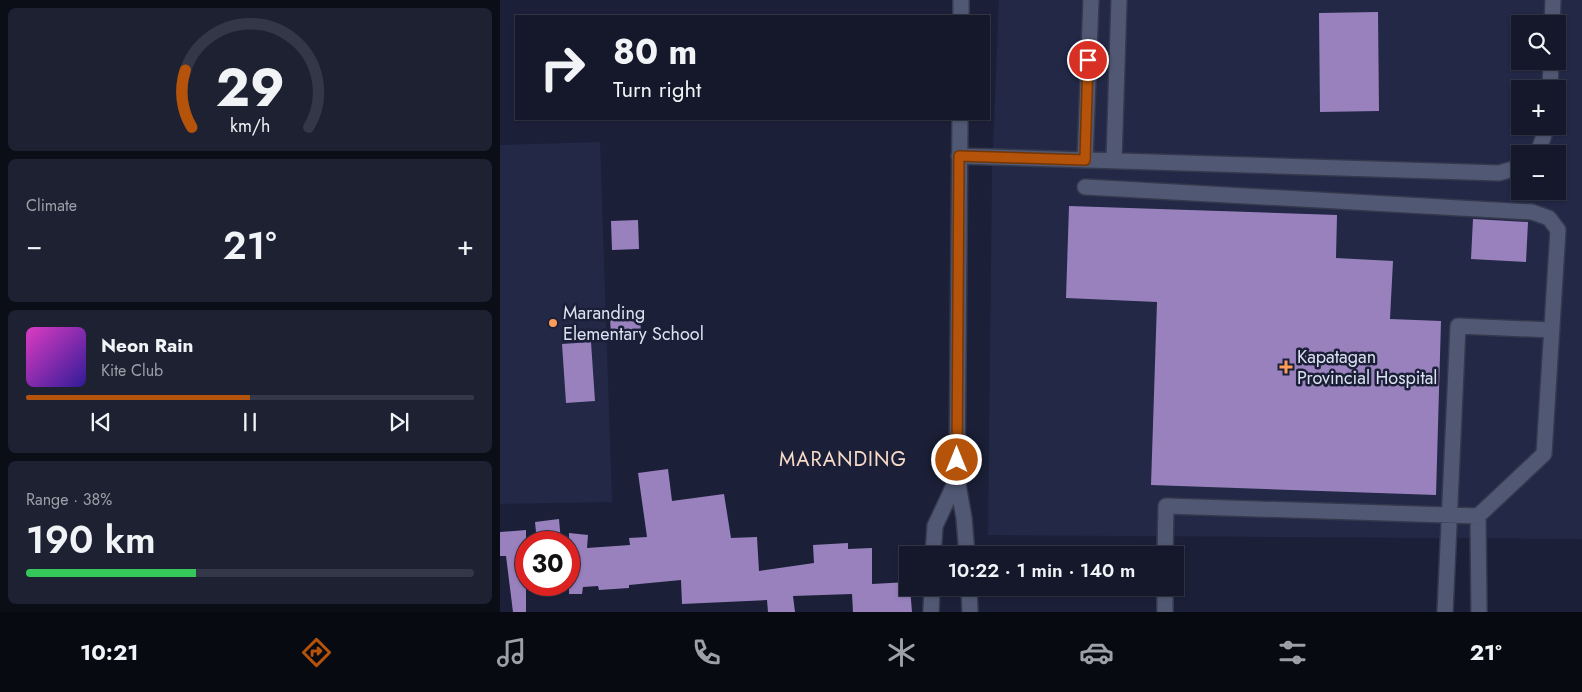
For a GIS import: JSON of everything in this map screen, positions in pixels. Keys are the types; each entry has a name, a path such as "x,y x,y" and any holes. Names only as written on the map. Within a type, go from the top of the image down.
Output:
{"street":[{"path":"961,0 961,15"},
{"path":"1085,160 1091,0"},
{"path":"1114,160 1120,0"},
{"path":"1552,15 1553,0"},
{"path":"960,120 957,479 964,518 966,546"},
{"path":"959,156 1499,173 1511,170"},
{"path":"1085,187 1532,212 1549,218 1558,230 1544,454 1478,516 1478,612"},
{"path":"1445,612 1458,326 1552,330"},
{"path":"934,546 935,526 957,479"},
{"path":"1166,546 1166,506 1478,516"},
{"path":"931,612 932,596"},
{"path":"969,596 970,612"},
{"path":"1165,596 1165,612"}],"shaded area":[{"name":"Kapatagan Provincial Hospital","path":"999,0 1582,0 1582,539 988,535 992,172"},
{"name":"Maranding Elementary School","path":"600,142 612,502 500,504 500,145"}],"building":[{"path":"1378,12 1379,111 1320,112 1319,13"},
{"path":"1069,206 1337,215 1336,258 1393,261 1390,319 1441,321 1436,495 1151,485 1157,302 1066,298"},
{"path":"1473,219 1528,222 1526,262 1471,259"},
{"path":"638,220 639,249 612,250 611,221"},
{"path":"640,314 641,335 611,337 610,316"},
{"path":"591,342 595,401 566,403 562,344"},
{"path":"668,469 672,501 724,494 731,538 757,537 759,571 814,563 813,545 848,543 848,549 872,548 872,584 899,582 899,596 911,596 912,612 853,612 852,594 793,596 795,612 768,612 767,600 682,604 681,580 629,585 629,588 599,590 598,586 583,587 582,594 580,594 580,534 588,535 587,548 630,545 629,538 647,537 638,473"},
{"path":"559,519 560,531 536,531 535,522"},
{"path":"526,530 515,531 515,596 526,596 526,612 513,612 506,556 500,556 500,532"}],"place":[{"name":"Maranding Elementary School","path":"553,323"},
{"name":"Kapatagan Provincial Hospital","path":"1286,367"}],"district":[{"name":"MARANDING","path":"843,459"}],"route":[{"path":"957,460 959,156 1085,160 1088,60"}]}
